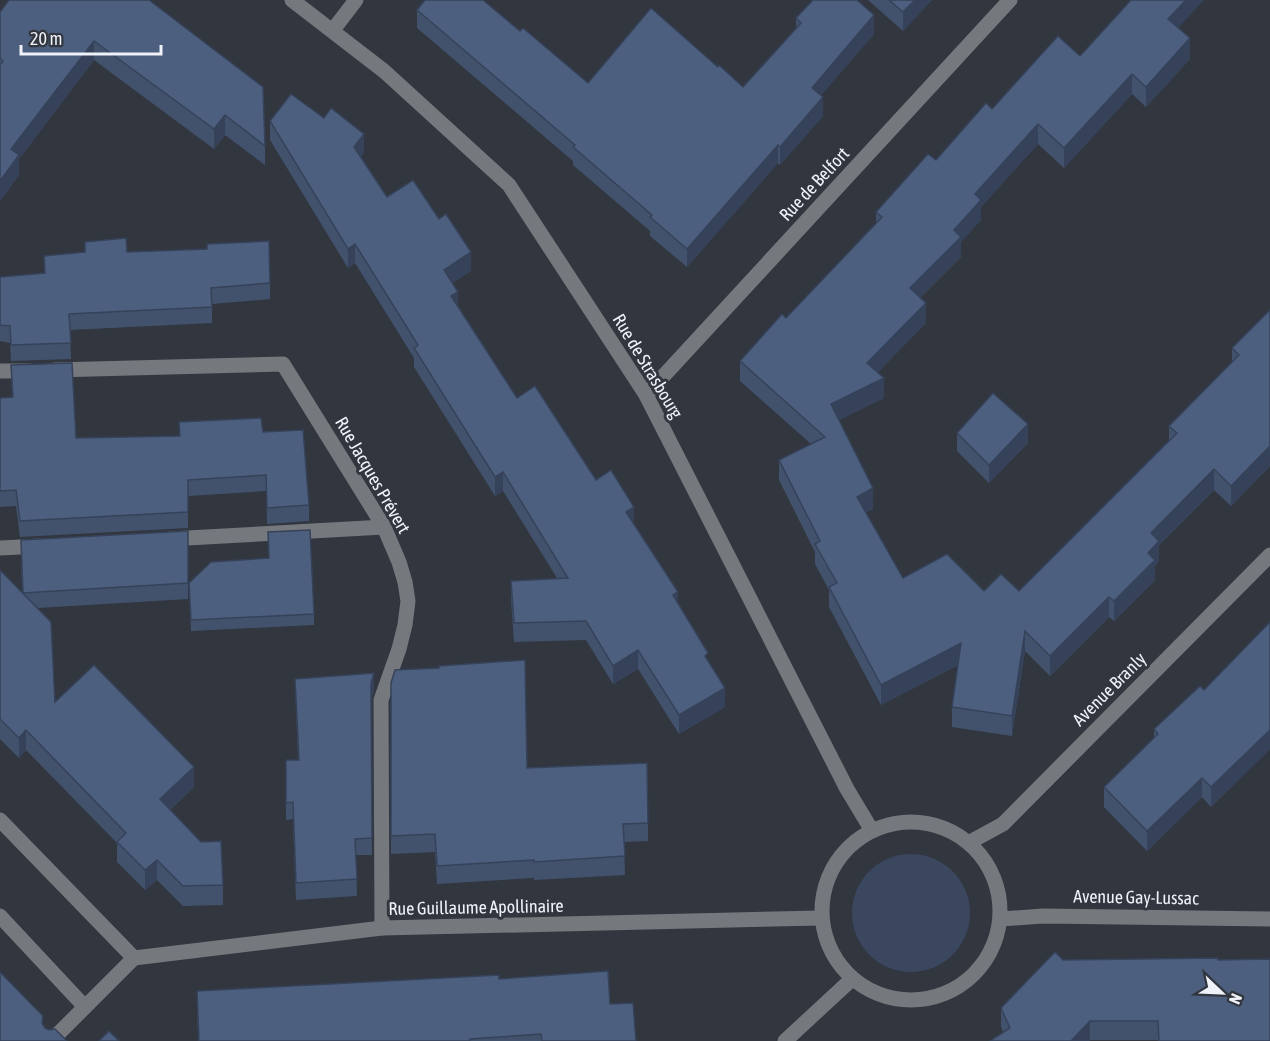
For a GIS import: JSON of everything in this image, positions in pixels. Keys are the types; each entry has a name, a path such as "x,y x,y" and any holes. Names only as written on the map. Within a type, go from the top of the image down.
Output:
{"street":[{"name":"Rue de Strasbourg","path":"292,0 384,71 509,185 646,395 848,789 871,829"},
{"path":"333,30 356,0"},
{"name":"Rue de Belfort","path":"646,395 1010,0"},
{"name":"Rue Jacques Prévert","path":"0,371 283,364 384,527 405,582 408,601 405,625 381,700 382,928"},
{"path":"152,540 384,527"},
{"path":"0,548 58,544"},
{"name":"Avenue Branly","path":"970,842 1003,824 1270,555"},
{"path":"0,820 134,958 51,1041"},
{"path":"914,821 944,827 970,842 988,864 999,890 1001,919 993,946 979,970 957,988 931,999 903,1000 876,994 852,979 837,962 831,951 826,941 821,918 824,888 837,860 858,838 871,829 914,821"},
{"path":"0,916 85,1006"},
{"name":"Avenue Gay-Lussac","path":"1001,919 1043,916 1270,918"},
{"name":"Rue Guillaume Apollinaire","path":"134,958 382,928 821,918"},
{"path":"785,1041 852,979"}],"shaded area":[{"path":"911,854 933,859 953,871 965,891 970,913 965,935 953,955 933,967 911,972 889,967 869,955 857,935 852,913 857,891 869,871 889,859"}],"building":[{"path":"9,0 149,0 263,87 265,146 225,115 214,129 94,41 11,149 19,155 0,181 0,65 3,61 0,58 0,12"},
{"path":"425,0 483,0 520,31 523,28 588,83 651,8 743,87 801,23 796,18 813,0 857,0 874,15 812,88 823,97 687,249 650,217 652,215 573,147 575,145 417,10"},
{"path":"889,0 915,0 903,12"},
{"path":"1131,0 1186,0 1168,19 1190,38 1146,87 1132,74 1064,148 1038,124 975,194 981,200 954,230 961,237 910,288 926,303 867,363 884,378 831,404 873,488 857,497 903,578 947,554 984,591 1001,574 1019,591 1177,433 1169,426 1239,355 1232,348 1270,310 1270,446 1231,486 1214,469 1151,533 1159,541 1148,553 1155,560 1114,601 1109,597 1050,656 1025,631 1012,716 952,707 961,643 881,685 829,587 837,583 815,544 820,541 779,460 825,437 740,361 782,314 786,318 882,217 876,212 928,154 936,160 986,103 992,109 1058,36 1080,56"},
{"path":"291,94 324,118 331,108 364,134 354,147 387,197 413,180 439,219 446,214 471,252 444,270 458,292 451,296 517,398 535,386 596,480 611,470 634,507 626,512 678,592 673,595 708,653 705,656 725,688 679,715 638,650 613,666 586,621 514,623 511,581 568,578 503,472 495,477 414,348 418,345 355,244 348,249 270,121"},
{"path":"126,238 127,252 207,249 207,244 269,241 270,283 211,288 212,307 69,314 71,343 11,345 10,326 0,325 0,277 45,273 44,256 85,252 85,242"},
{"path":"72,363 76,438 180,436 179,422 261,418 263,432 303,430 309,505 267,508 266,475 188,480 188,512 20,521 16,490 0,491 0,398 13,397 11,365"},
{"path":"993,393 1028,424 989,465 957,433"},
{"path":"310,530 314,614 191,620 189,583 211,562 269,558 268,532"},
{"path":"188,531 188,583 23,593 21,540"},
{"path":"0,570 51,622 55,702 94,665 194,767 160,799 201,842 221,841 223,885 183,886 157,860 145,870 117,842 126,833 26,730 19,738 0,719"},
{"path":"1270,622 1270,730 1211,787 1202,778 1147,831 1104,787 1158,734 1154,729 1200,686 1204,690"},
{"path":"525,660 527,768 647,763 648,823 623,824 625,856 437,866 435,834 391,836 391,683 395,670"},
{"path":"374,673 371,683 372,838 355,839 357,879 296,883 293,802 286,803 286,760 299,760 295,679"},
{"path":"1055,952 1063,960 1270,959 1270,1041 1159,1041 1158,1021 1090,1021 1071,1041 990,1041 1010,1028 1001,1008"},
{"path":"608,971 610,1004 633,1003 636,1041 542,1041 541,1034 470,1039 470,1041 199,1041 197,991 499,975 499,979"},
{"path":"0,972 43,1016 42,1023 45,1028 55,1029 67,1041 0,1041"},
{"path":"109,1031 119,1041 99,1041"}]}
